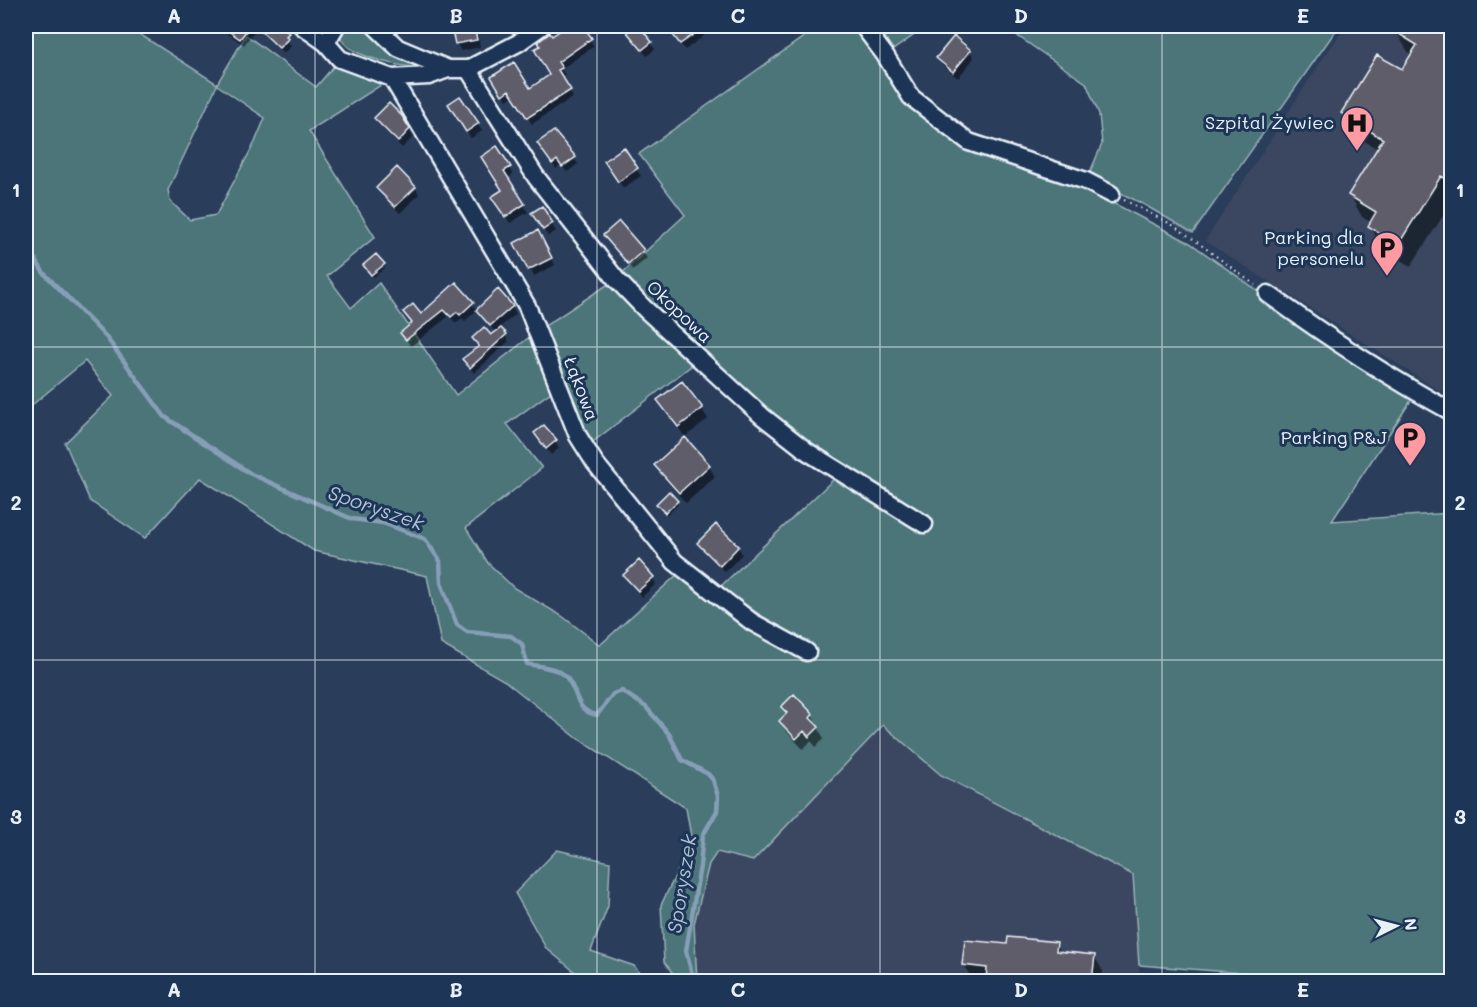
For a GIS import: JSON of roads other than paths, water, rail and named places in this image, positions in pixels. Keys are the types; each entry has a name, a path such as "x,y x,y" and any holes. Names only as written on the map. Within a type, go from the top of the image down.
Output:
{"street":[{"path":"302,26 326,43 340,59 392,78 429,76 448,69 468,69 518,43 542,26"},
{"path":"326,43 336,26"},
{"path":"375,26 398,48 448,69"},
{"path":"862,26 885,55 911,97 969,142 1086,181 1111,194"},
{"name":"Okopowa","path":"468,69 536,177 616,279 645,309 762,416 808,452 924,524"},
{"name":"Łąkowa","path":"392,78 527,306 578,436 595,463 675,562 752,622 807,652"},
{"path":"1268,294 1338,344 1403,385 1452,412"}],"waterway":[{"name":"Sporyszek","path":"26,244 43,272 106,337 165,417 251,474 352,519 383,523 425,539 440,561 441,583 457,625 467,632 511,636 522,644 527,664 551,668 563,674 572,686 580,704 589,713 597,715 613,694 622,691 646,707 669,734 682,760 708,774 713,780 718,796 717,811 703,835 686,951 694,982"}],"place":[{"name":"Szpital Żywiec","path":"1357,152"},
{"name":"Parking dla personelu","path":"1387,277"},
{"name":"Parking P&J","path":"1410,467"}]}
